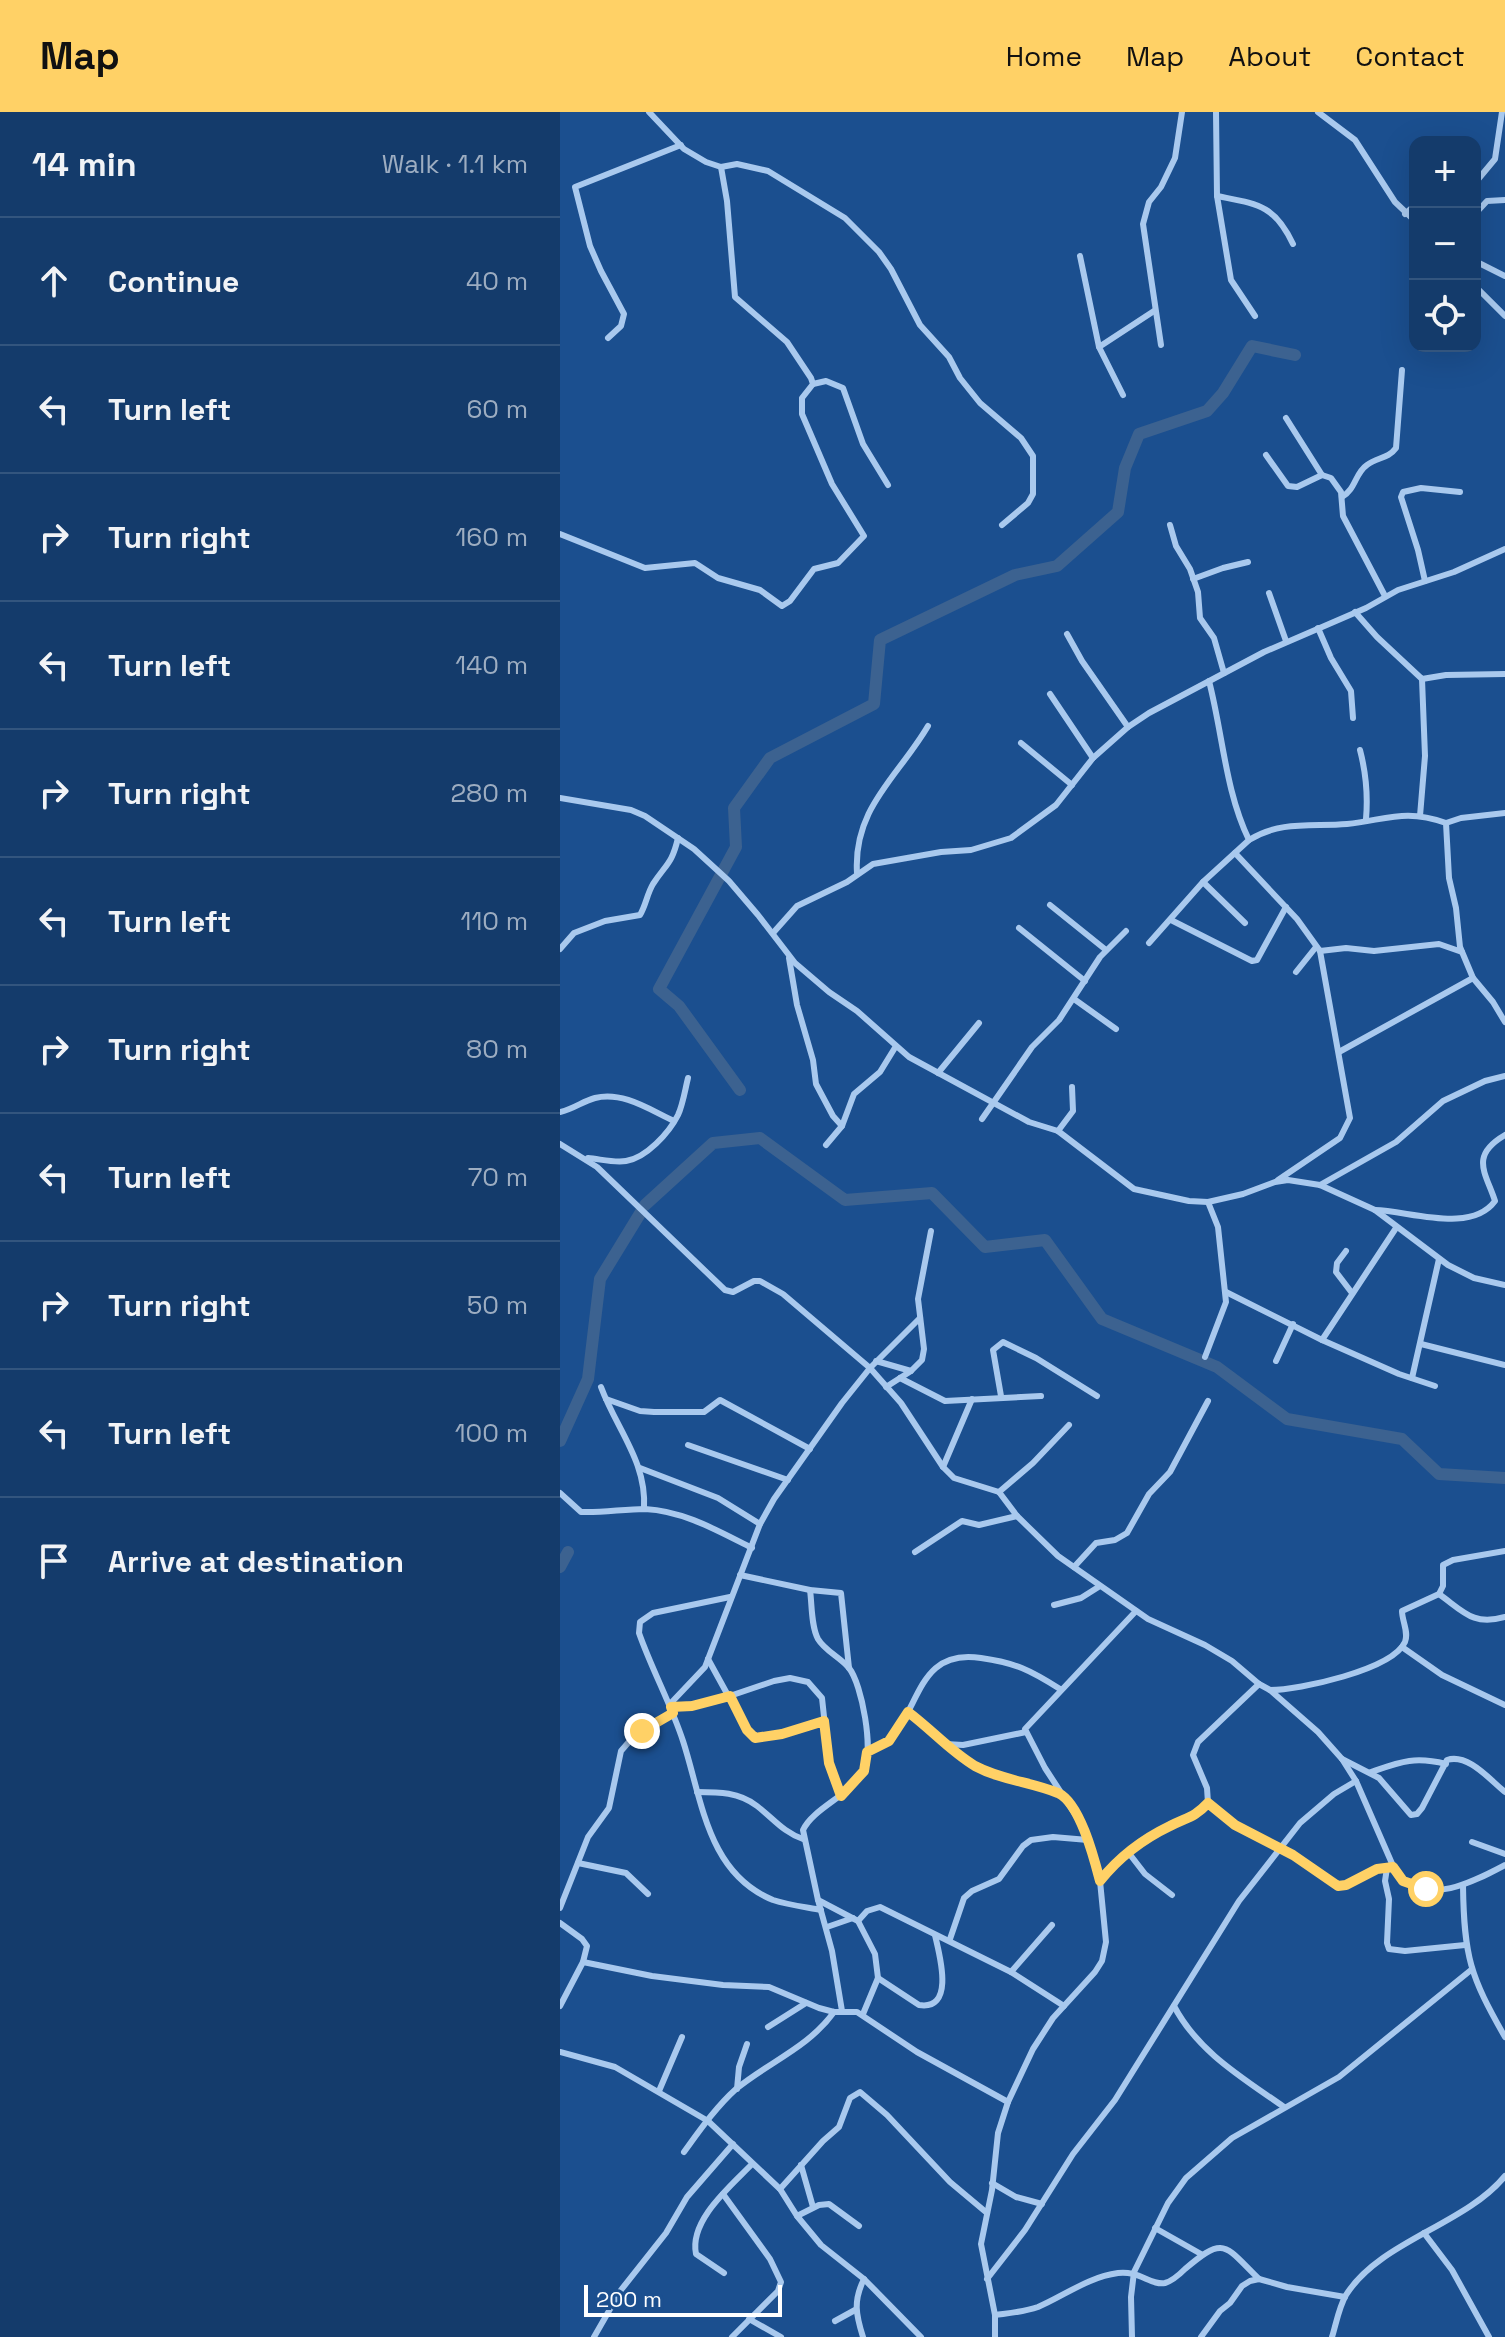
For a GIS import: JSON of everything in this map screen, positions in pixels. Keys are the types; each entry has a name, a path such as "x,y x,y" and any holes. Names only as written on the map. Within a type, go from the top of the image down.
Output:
{"street":[{"path":"649,112 681,145 706,162 721,167 737,164 768,171 845,218 879,252 920,325 949,357 960,378 980,403 1021,438 1033,456 1033,494 1028,503 1002,525"},
{"path":"1161,345 1143,224 1149,202 1161,187 1175,158 1182,112"},
{"path":"1216,112 1217,196 1231,280 1255,316"},
{"path":"1318,112 1355,140 1409,217"},
{"path":"1481,176 1495,159 1502,112"},
{"path":"608,338 621,326 624,314 590,246 575,187 681,145"},
{"path":"721,167 735,297 787,342 813,384"},
{"path":"1217,196 1270,210 1293,244"},
{"path":"1481,208 1487,201 1505,200"},
{"path":"1405,214 1412,208"},
{"path":"1080,256 1099,347 1123,395"},
{"path":"1481,264 1505,276"},
{"path":"1481,292 1505,316"},
{"path":"1099,347 1154,311"},
{"path":"1342,497 1354,487 1366,465 1387,457 1396,448 1402,370"},
{"path":"560,534 645,568 695,563 718,578 760,590 782,606 785,605 814,569 838,563 864,536 832,484 802,414 802,398 813,384 826,381 843,388 863,444 888,485"},
{"path":"1286,418 1322,475 1331,478 1342,497 1346,524 1385,596"},
{"path":"1266,455 1288,486 1297,487 1322,475"},
{"path":"1425,581 1401,497 1403,492 1421,488 1460,492"},
{"path":"1170,525 1176,546 1193,579 1200,603 1200,618 1214,638 1224,673"},
{"path":"773,933 797,906 847,882 873,864 998,843 1011,838 1056,805 1093,758 1149,713 1286,641 1385,596 1505,549"},
{"path":"1193,579 1248,562"},
{"path":"1269,593 1286,641"},
{"path":"1355,612 1422,679 1425,756 1420,816"},
{"path":"1318,628 1331,658 1351,691 1353,718"},
{"path":"1067,634 1128,727"},
{"path":"1422,679 1446,675 1505,674"},
{"path":"1209,681 1221,728 1232,799 1249,840"},
{"path":"1050,694 1093,758"},
{"path":"857,873 857,849 872,802 917,745 928,726"},
{"path":"1021,743 1072,785"},
{"path":"1360,750 1369,795 1366,819"},
{"path":"560,798 631,810 678,838 729,881 803,972 857,1011 909,1057 1029,1122 1058,1131 1134,1189 1208,1202 1288,1180 1320,1185 1375,1210 1439,1259 1474,1278 1505,1285"},
{"path":"1149,943 1203,882 1249,840 1280,828 1327,822 1351,824 1407,814 1446,823 1461,818 1505,813"},
{"path":"1446,823 1449,878 1462,952 1473,978 1505,1022"},
{"path":"560,949 574,933 605,921 640,915 646,906 650,887 674,857 678,838"},
{"path":"1235,853 1286,907 1318,949 1350,1118 1340,1138 1275,1182"},
{"path":"1203,882 1245,923"},
{"path":"1050,905 1106,950"},
{"path":"1171,920 1252,961 1257,960 1286,907"},
{"path":"1019,928 1085,981"},
{"path":"982,1119 1032,1047 1059,1020 1106,950 1126,931"},
{"path":"1296,972 1318,949 1374,951 1439,944 1462,952"},
{"path":"789,954 790,973 813,1060 816,1084 842,1126"},
{"path":"1339,1052 1403,1020 1473,978"},
{"path":"1074,999 1116,1029"},
{"path":"938,1073 979,1023"},
{"path":"826,1145 842,1126 854,1094 880,1072 896,1046"},
{"path":"1320,1185 1396,1142 1443,1101 1485,1081 1505,1076"},
{"path":"584,1157 618,1162 637,1158 662,1137 679,1114 688,1078"},
{"path":"1058,1131 1073,1111 1072,1087"},
{"path":"560,1112 575,1109 593,1098 616,1096 674,1121"},
{"path":"1375,1210 1453,1220 1485,1211 1495,1201 1486,1183 1483,1162 1488,1149 1505,1135"},
{"path":"560,1144 597,1167 725,1290 733,1292 754,1281 769,1286 802,1309 870,1368 916,1423 943,1467 954,1478 999,1492 1017,1516 1058,1556 1136,1611 1205,1645 1270,1690 1318,1732 1342,1759 1356,1781 1390,1867 1403,1881 1441,1890 1463,1886 1505,1865"},
{"path":"1205,1357 1222,1315 1226,1292 1218,1227 1208,1202"},
{"path":"1322,1340 1396,1228"},
{"path":"886,1387 922,1360 921,1279 931,1231"},
{"path":"1346,1251 1335,1269 1339,1280 1352,1293"},
{"path":"1412,1378 1439,1259"},
{"path":"1226,1292 1322,1340 1435,1386"},
{"path":"560,1908 588,1837 609,1808 621,1751 634,1736 671,1708 694,1681 708,1659 760,1524 788,1480 870,1368 920,1318"},
{"path":"1276,1361 1293,1324"},
{"path":"1001,1396 993,1350 1003,1342 1036,1358 1097,1396"},
{"path":"1421,1344 1505,1365"},
{"path":"876,1361 911,1371"},
{"path":"900,1378 945,1401 1041,1396"},
{"path":"601,1387 640,1468 645,1491 644,1509"},
{"path":"606,1399 640,1411 654,1412 704,1412 720,1400 810,1449"},
{"path":"943,1467 972,1399"},
{"path":"1074,1567 1096,1543 1115,1540 1127,1533 1149,1494 1170,1472 1208,1401"},
{"path":"999,1492 1033,1463 1069,1425"},
{"path":"688,1445 788,1480"},
{"path":"640,1468 718,1498 760,1524"},
{"path":"560,1493 581,1512 644,1509 687,1517 752,1548"},
{"path":"915,1552 962,1521 979,1525 1017,1516"},
{"path":"1270,1690 1289,1690 1360,1671 1390,1658 1402,1647 1407,1637 1402,1611 1439,1594 1443,1586 1442,1568 1445,1563 1505,1551"},
{"path":"740,1575 810,1590 841,1593 849,1668 863,1706 867,1752 864,1771 841,1796 805,1824 803,1839 827,1927 838,2011"},
{"path":"1054,1605 1081,1598 1100,1586"},
{"path":"810,1590 819,1640 849,1668"},
{"path":"1439,1594 1478,1620 1490,1622 1505,1617"},
{"path":"730,1597 653,1613 640,1622 639,1633 671,1708 706,1824 718,1851 739,1877 754,1889 774,1900 821,1910"},
{"path":"995,2337 995,2315 981,2244 998,2133 1008,2102 1033,2049 1053,2018 1102,1961 1106,1922 1100,1881 1088,1840 1026,1732 1026,1726 1136,1611"},
{"path":"1402,1647 1442,1675 1505,1705"},
{"path":"867,1752 889,1741 921,1684 939,1664 954,1658 971,1656 1017,1664 1060,1689"},
{"path":"708,1659 747,1730 755,1738 782,1734 824,1721"},
{"path":"671,1708 692,1706 774,1681 799,1679 808,1682 822,1698 829,1763 841,1796"},
{"path":"1259,1684 1193,1750 1207,1788 1208,1803 1235,1825 1314,1867 1338,1886 1377,1869 1390,1867"},
{"path":"908,1712 978,1768 1061,1794"},
{"path":"946,1744 973,1743 1026,1732"},
{"path":"1342,1759 1371,1772 1413,1815 1426,1801 1452,1758 1469,1763 1505,1792"},
{"path":"1371,1772 1401,1761 1446,1764"},
{"path":"987,2279 1019,2239 1073,2154 1115,2100 1239,1901 1279,1848 1313,1810 1356,1781"},
{"path":"697,1792 737,1795 759,1807 783,1830 803,1839"},
{"path":"1100,1881 1128,1852 1170,1826 1192,1818 1208,1803"},
{"path":"950,1939 967,1894 999,1879 1031,1840 1053,1837 1088,1840"},
{"path":"1472,1842 1505,1854"},
{"path":"1128,1852 1145,1874 1172,1895"},
{"path":"578,1863 626,1873 648,1894"},
{"path":"1390,1867 1385,1875 1389,1899 1389,1949 1405,1951 1465,1945"},
{"path":"1463,1886 1465,1945 1471,1970 1480,1994 1505,2037"},
{"path":"818,1900 855,1920 875,1954 878,1978 863,2014"},
{"path":"827,1927 855,1920 867,1911 880,1907 935,1935 950,1939 1011,1972 1064,2006"},
{"path":"560,1923 585,1942 583,1962 560,2006"},
{"path":"1011,1972 1052,1925"},
{"path":"878,1978 919,2005 926,2006 934,2001 939,1997 944,1975 935,1935"},
{"path":"583,1962 675,1980 769,1987 783,1990 806,2003 863,2014 917,2052 1008,2102"},
{"path":"1132,2337 1134,2272 1168,2203 1186,2178 1232,2138 1339,2077 1471,1970"},
{"path":"768,2027 806,2003"},
{"path":"1174,2006 1191,2034 1208,2051 1284,2107"},
{"path":"684,2152 737,2089 807,2040 838,2011"},
{"path":"659,2091 682,2037"},
{"path":"737,2089 741,2059 747,2044"},
{"path":"560,2052 615,2067 708,2121 780,2189 821,2245 864,2279 921,2337"},
{"path":"780,2189 839,2127 850,2098 860,2092 887,2115 950,2182 987,2213"},
{"path":"594,2337 621,2290 666,2233 687,2197 733,2144"},
{"path":"724,2273 700,2258 695,2251 704,2217 752,2164"},
{"path":"801,2165 813,2207"},
{"path":"1332,2337 1345,2297 1377,2263 1488,2195 1505,2176"},
{"path":"992,2183 1016,2197 1042,2204"},
{"path":"723,2194 770,2259 781,2282 778,2291 732,2337"},
{"path":"797,2216 824,2204 834,2206 859,2226"},
{"path":"1155,2228 1201,2254"},
{"path":"1424,2233 1452,2270 1489,2337"},
{"path":"995,2315 1036,2307 1102,2277 1134,2272 1161,2284 1183,2271 1201,2254 1220,2247 1259,2279 1345,2297"},
{"path":"863,2337 855,2310 857,2294 864,2279"},
{"path":"1201,2337 1242,2286 1259,2279"},
{"path":"835,2321 855,2310"},
{"path":"749,2319 781,2337"}],"waterway":[{"path":"740,1090 679,1006 659,989 736,847 734,808 770,758 874,704 880,640 1015,575 1057,566 1118,512 1125,468 1139,434 1207,411 1223,393 1252,346 1295,355"},
{"path":"645,1205 713,1143 760,1138 845,1200 932,1193 985,1247 1045,1240 1102,1319 1217,1367 1287,1419 1402,1439 1439,1474 1505,1478"},
{"path":"560,1441 588,1379 600,1279 641,1212"},
{"path":"560,1567 568,1552"}],"route":[{"path":"642,1731 673,1713 671,1707 692,1706 730,1696 747,1730 755,1738 782,1734 824,1721 829,1763 841,1796 864,1771 867,1752 889,1741 908,1712 978,1768 1061,1794 1088,1840 1100,1881 1129,1851 1170,1826 1192,1818 1208,1803 1235,1825 1314,1867 1338,1886 1377,1869 1393,1867 1403,1881 1426,1889"}]}
